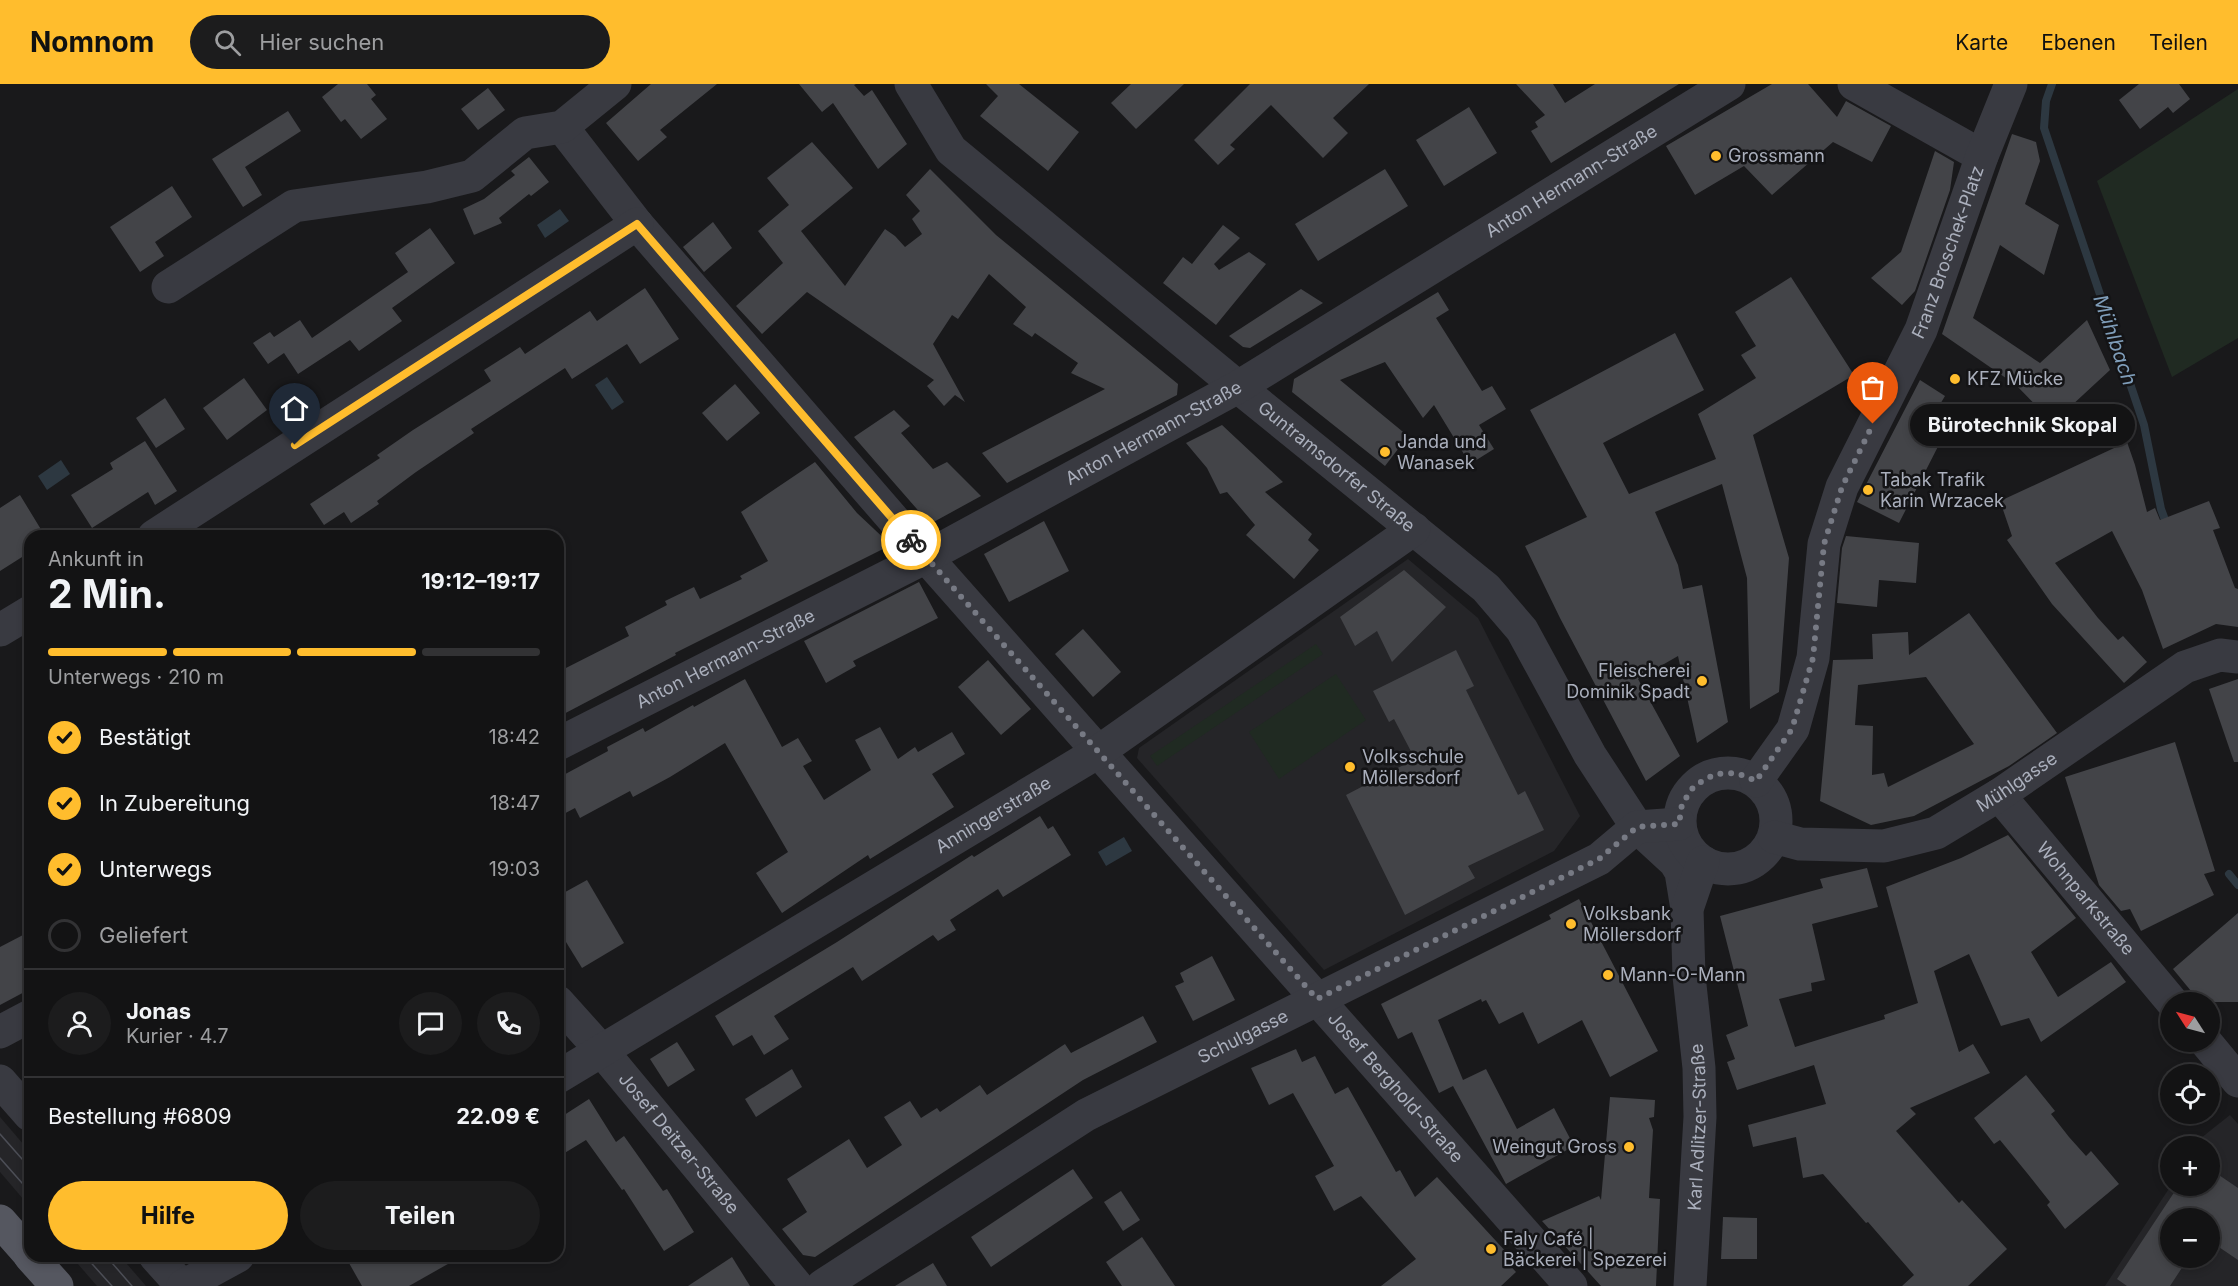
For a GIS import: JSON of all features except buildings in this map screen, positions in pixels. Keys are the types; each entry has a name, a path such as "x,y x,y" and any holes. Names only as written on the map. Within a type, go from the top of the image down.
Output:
{"main road":[{"path":"0,1221 24,1248"},
{"path":"36,1262 57,1286"}],"street":[{"path":"168,287 294,206 427,187 472,176 525,133 562,127 615,84"},
{"name":"Guntramsdorfer Straße","path":"910,84 951,150 1486,588 1522,630 1590,755 1637,827 1675,862 1681,872 1687,909"},
{"name":"Anton Hermann-Straße","path":"564,741 926,557 1238,387 1729,84"},
{"path":"1854,84 1982,156"},
{"name":"Franz Broschek-Platz","path":"1756,781 1792,729 1796,718 1813,658 1824,544 1842,487 1921,330 1982,156 2011,84"},
{"name":"Josef Berghold-Straße","path":"562,127 637,224 926,557 1571,1286"},
{"path":"163,530 637,224"},
{"name":"Anningerstraße","path":"564,1074 1098,752 1414,529"},
{"path":"0,630 24,616"},
{"name":"Mühlgasse","path":"1774,837 1800,844 1884,846 1936,833 1999,795 2186,667 2220,655 2238,657"},
{"path":"1737,773 1756,781 1769,795 1776,817 1774,837 1763,854 1743,867 1721,869 1703,862 1687,847 1679,824 1682,804 1694,786 1715,774 1737,773"},
{"name":"Wohnparkstraße","path":"1999,795 2164,992"},
{"path":"1637,827 1679,824"},
{"name":"Schulgasse","path":"822,1286 1086,1115 1599,859 1637,827"},
{"name":"Karl Adlitzer-Straße","path":"1690,1286 1700,1117 1700,1068 1689,976 1687,909 1703,862"},
{"name":"Josef Deitzer-Straße","path":"564,1009 603,1052 797,1286"},
{"path":"0,1032 24,1019"},
{"path":"2214,1052 2238,1081"},
{"path":"0,1081 24,1107"},
{"path":"160,1262 182,1286 227,1262"}],"shaded area":[{"path":"2238,89 2238,338 2172,377 2097,181"},
{"path":"560,209 569,221 545,238 537,225"},
{"path":"607,377 624,402 612,410 595,385"},
{"path":"61,460 70,474 47,490 38,476"},
{"name":"Volksschule Möllersdorf","path":"1408,559 1478,618 1580,816 1554,851 1324,970 1137,758 1139,748"},
{"path":"1316,644 1323,654 1157,766 1150,756"},
{"path":"1336,674 1366,720 1279,779 1249,732"},
{"path":"1124,837 1132,851 1106,866 1098,852"},
{"path":"2230,1115 2238,1124 2238,1286 2105,1286 2164,1196 2220,1196 2220,1136 2204,1136"},
{"path":"0,1117 24,1145 24,1200 0,1172"},
{"path":"76,1262 125,1262 146,1286 97,1286"}],"waterway":[{"name":"Mühlbach","path":"2052,84 2046,101 2044,128 2144,425 2161,509 2168,528"},
{"name":"Mühlbach","path":"2229,874 2238,885"}],"tram line":[{"path":"0,1134 24,1161"},
{"path":"0,1158 24,1185"},
{"path":"90,1262 112,1286"},
{"path":"111,1262 132,1286"}],"way so far":[{"path":"911,540 1317,999 1599,859 1637,827 1679,824 1682,804 1694,786 1715,774 1737,773 1756,781 1792,729 1813,658 1824,544 1842,487 1873,424"}],"place":[{"name":"Grossmann","path":"1716,156"},
{"name":"KFZ Mücke","path":"1955,379"},
{"name":"Bürotechnik Skopal","path":"1873,424"},
{"name":"Janda und Wanasek","path":"1385,452"},
{"name":"Tabak Trafik Karin Wrzacek","path":"1868,490"},
{"name":"Fleischerei Dominik Spadt","path":"1702,681"},
{"name":"Volksschule Möllersdorf","path":"1350,767"},
{"name":"Volksbank Möllersdorf","path":"1571,924"},
{"name":"Mann-O-Mann","path":"1608,975"},
{"name":"Weingut Gross","path":"1629,1147"},
{"name":"Faly Café | Bäckerei | Spezerei","path":"1491,1249"}],"route":[{"path":"295,445 637,224 911,540"}]}
